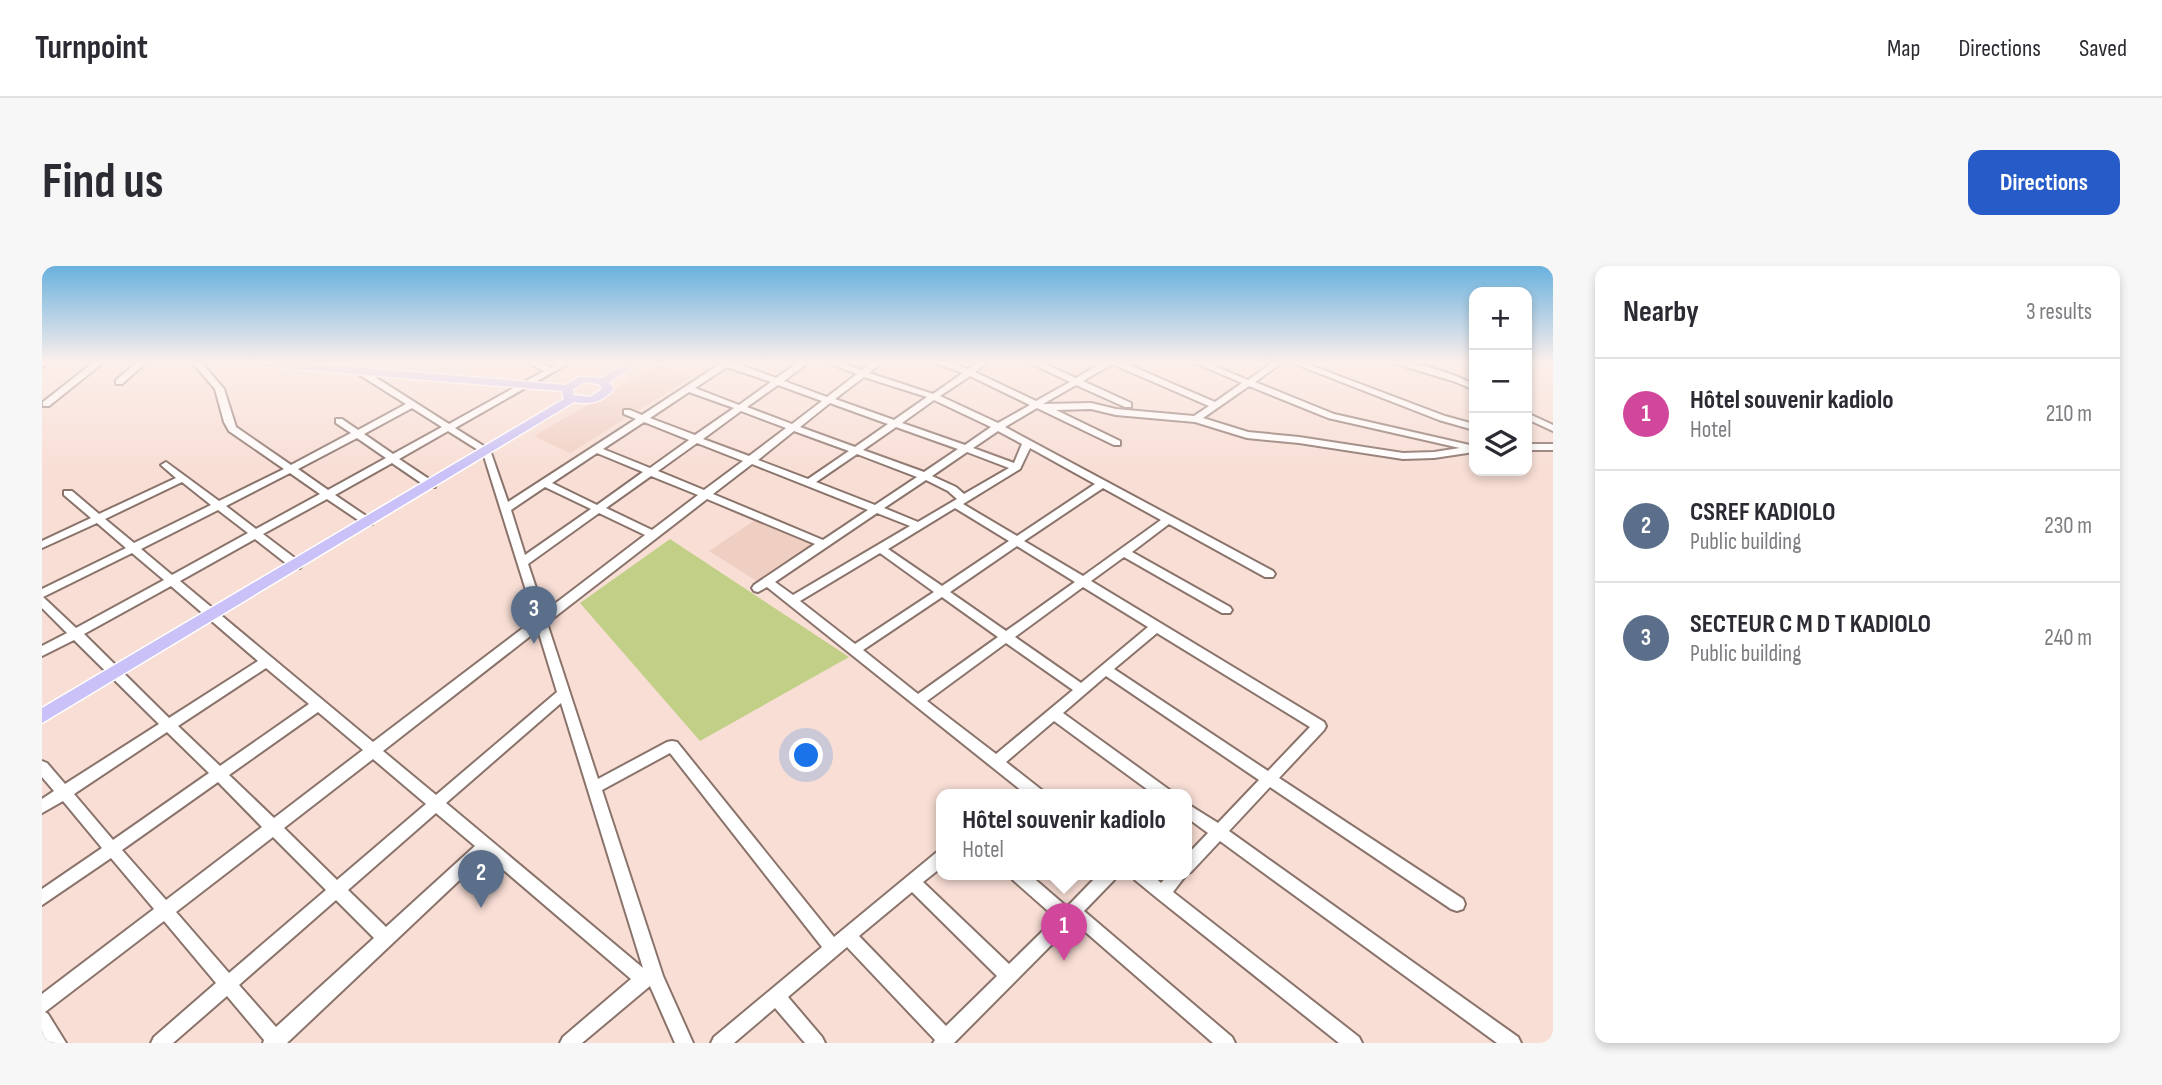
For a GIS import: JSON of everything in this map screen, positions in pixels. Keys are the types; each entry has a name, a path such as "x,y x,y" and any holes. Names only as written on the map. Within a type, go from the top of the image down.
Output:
{"main road":[{"path":"42,716 487,452 562,398"}],"street":[{"path":"46,404 53,398"},
{"path":"224,398 225,418 232,429 368,522"},
{"path":"404,398 487,452 594,788 650,978 684,1043"},
{"path":"42,652 501,398"},
{"path":"505,509 674,398"},
{"path":"716,398 925,476 952,489 960,502 1016,541 1319,726 1192,861"},
{"path":"522,563 754,398"},
{"path":"824,398 1017,467"},
{"path":"810,483 932,398"},
{"path":"937,398 998,427 1026,448 1041,451 1269,575"},
{"path":"1024,398 1117,443"},
{"path":"1024,789 997,762 855,650 792,601 763,585 998,427 1052,398"},
{"path":"1113,398 1128,405"},
{"path":"1200,398 1216,405"},
{"path":"1196,419 1226,398"},
{"path":"1287,398 1331,416 1469,447"},
{"path":"1390,398 1469,426"},
{"path":"42,1006 829,400"},
{"path":"42,594 291,469 413,404"},
{"path":"1040,406 1091,406 1116,412 1196,419 1247,435 1402,456 1434,455 1469,449"},
{"path":"627,411 919,526"},
{"path":"1532,418 1553,428"},
{"path":"339,421 431,485"},
{"path":"1532,442 1553,447"},
{"path":"1532,447 1553,447"},
{"path":"998,460 1026,448"},
{"path":"792,601 1017,467 1026,448"},
{"path":"596,449 824,544"},
{"path":"166,465 296,565"},
{"path":"42,545 183,478"},
{"path":"544,483 653,536"},
{"path":"855,650 1102,484"},
{"path":"68,493 436,804 650,978"},
{"path":"919,701 1168,520"},
{"path":"881,549 1082,690"},
{"path":"1124,552 1226,610"},
{"path":"42,601 386,938"},
{"path":"997,762 1156,627"},
{"path":"42,807 267,661"},
{"path":"1106,670 1457,904"},
{"path":"160,1043 564,693"},
{"path":"42,898 319,704"},
{"path":"1054,714 1158,789"},
{"path":"594,788 672,746 833,948"},
{"path":"42,766 229,983 275,1042 486,845"},
{"path":"1192,813 1512,1043"},
{"path":"720,1043 936,862"},
{"path":"1025,880 1070,914 1226,1043"},
{"path":"848,936 944,1041 1103,880"},
{"path":"1146,880 1353,1043"},
{"path":"1162,892 1173,880"},
{"path":"912,881 1009,976"},
{"path":"569,1043 650,978"},
{"path":"776,996 816,1043"},
{"path":"42,1020 57,1043"}],"shaded area":[{"path":"599,398 658,398 570,453 534,436"},
{"path":"758,518 815,545 758,582 709,551"}],"green space":[{"path":"670,539 849,657 700,741 580,603"}],"place":[{"name":"SECTEUR C M D T KADIOLO","path":"534,644"},
{"name":"CSREF KADIOLO","path":"481,908"},
{"name":"Hôtel souvenir kadiolo","path":"1064,961"}]}
